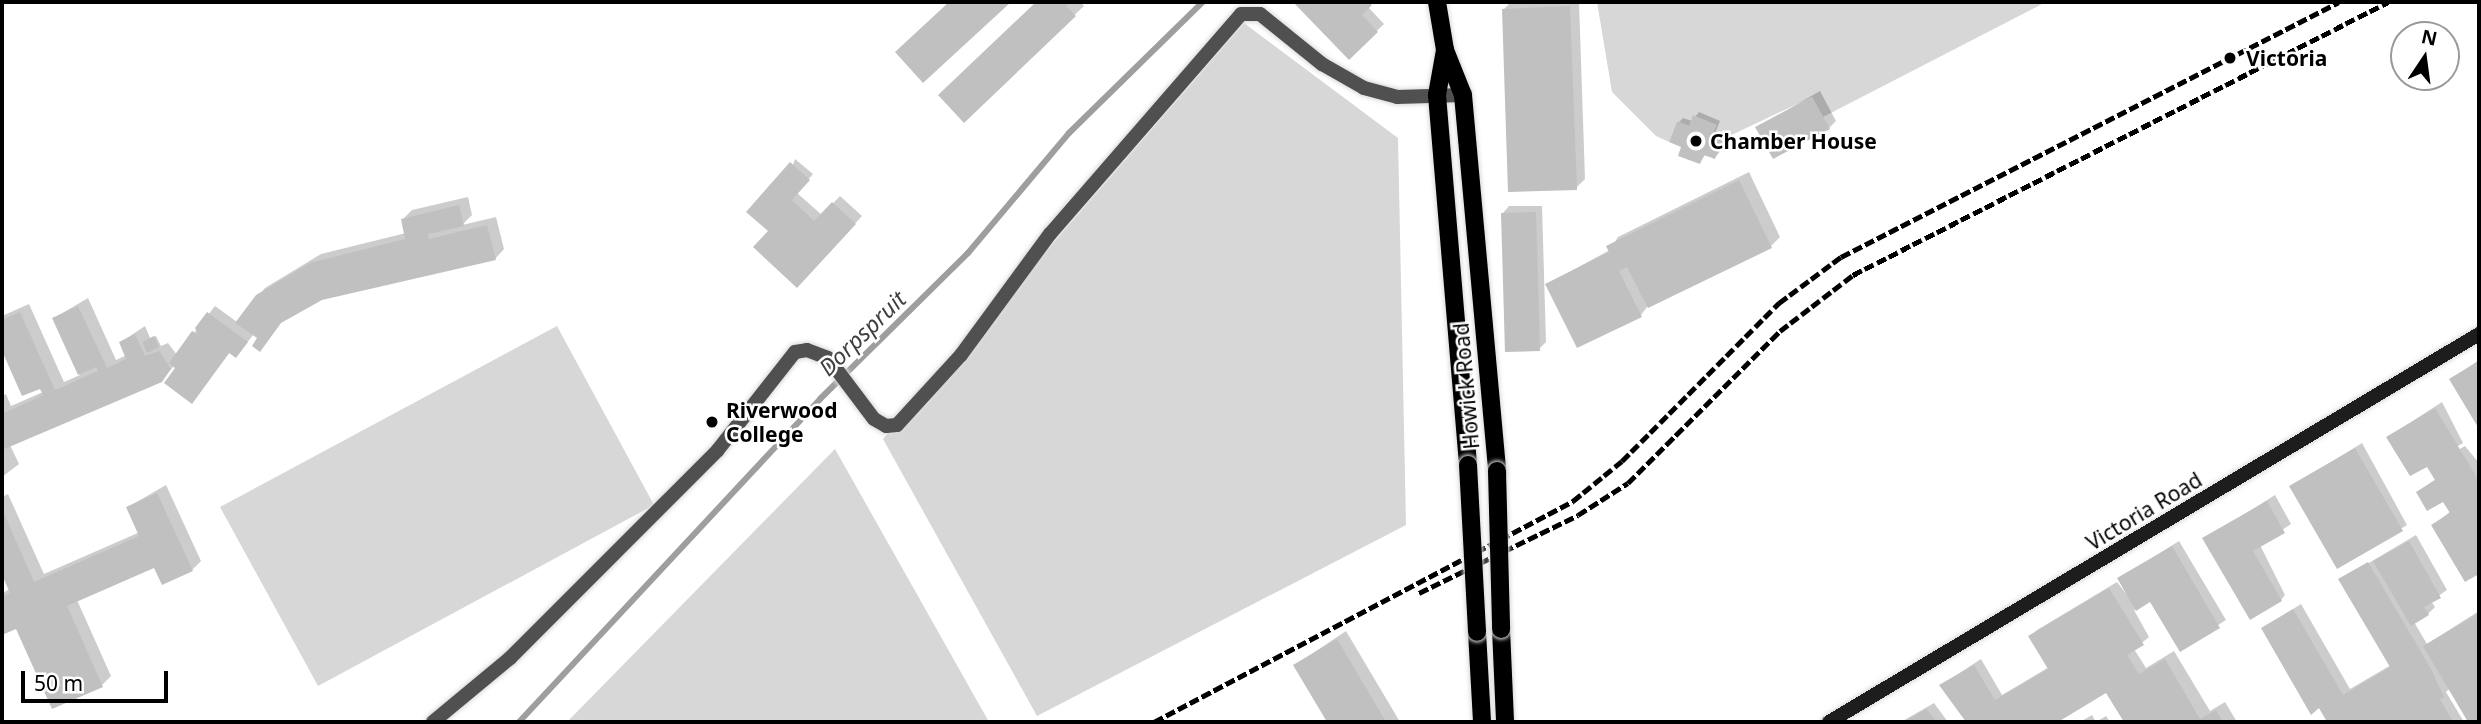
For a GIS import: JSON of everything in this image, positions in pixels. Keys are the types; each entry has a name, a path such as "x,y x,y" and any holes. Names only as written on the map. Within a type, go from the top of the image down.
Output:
{"main road":[{"name":"Howick Road","path":"1437,2 1445,50 1464,95 1497,471 1505,722"},
{"name":"Howick Road","path":"1445,50 1437,95 1468,464 1482,722"},
{"name":"Victoria Road","path":"1829,722 2479,334"}],"street":[{"path":"433,722 510,658 717,451 795,352 810,350 828,358 856,389 880,423 897,425 961,355 1050,234 1245,12 1260,14 1351,84 1397,97 1464,95"}],"shaded area":[{"path":"1597,2 2046,2 1823,117 1812,97 1723,139 1712,135 1716,125 1693,116 1689,126 1677,121 1669,142 1656,136 1612,92"},
{"path":"1244,23 1398,138 1406,525 1037,716 883,439"},
{"path":"557,326 654,505 318,686 220,507"},
{"path":"835,449 989,722 567,722"}],"building":[{"path":"949,2 1011,2 923,83 895,52"},
{"path":"1036,2 1070,2 1066,6 1076,16 964,123 938,95"},
{"path":"1293,2 1368,2 1372,5 1362,15 1378,32 1349,60"},
{"path":"1570,6 1577,190 1508,192 1502,9"},
{"path":"1812,97 1830,129 1773,159 1755,127"},
{"name":"Chamber House","path":"1693,115 1717,125 1712,135 1723,139 1715,159 1704,155 1700,164 1678,156 1681,147 1669,142 1677,121 1689,126"},
{"path":"790,162 810,180 792,200 814,221 832,202 856,224 797,288 753,247 768,231 746,212"},
{"path":"1739,180 1772,248 1648,308 1627,267 1619,271 1642,317 1577,348 1545,284 1609,252 1606,246"},
{"path":"459,205 464,226 428,234 429,239 487,225 496,260 322,300 281,323 260,352 252,346 257,338 235,323 256,295 310,263 405,239 401,219"},
{"path":"1536,212 1540,351 1505,352 1501,213"},
{"path":"78,306 107,368 126,359 119,342 135,334 145,356 159,351 171,369 162,382 2,450 2,414 43,395 40,389 22,396 2,351 2,320 20,312 55,390 98,371 96,367 78,375 52,318"},
{"path":"207,312 248,342 236,358 229,353 192,404 164,383 175,368 169,363 192,331 199,335 195,328"},
{"path":"154,336 159,347 147,353 142,342"},
{"path":"2479,361 2479,429 2449,379"},
{"path":"2435,408 2479,481 2479,574 2465,582 2431,525 2450,513 2443,502 2427,511 2416,492 2435,480 2427,467 2410,476 2386,437"},
{"path":"2355,448 2403,531 2337,569 2289,486"},
{"path":"157,493 193,571 162,585 154,568 67,606 103,687 52,709 16,629 2,635 2,597 10,593 2,575 2,509 34,582 139,536 126,507"},
{"path":"2267,501 2285,533 2253,551 2282,601 2250,620 2202,538"},
{"path":"2409,541 2441,598 2424,607 2429,615 2411,626 2373,561"},
{"path":"2172,546 2220,628 2180,652 2150,602 2136,611 2117,578"},
{"path":"2368,562 2431,669 2444,697 2440,699 2453,722 2327,722 2319,708 2311,715 2261,628 2293,609 2343,695 2390,667 2338,579"},
{"path":"2109,588 2144,645 2127,655 2139,674 2165,659 2200,719 2216,710 2223,722 2124,722 2106,693 2058,722 1966,722 1939,685 1974,665 1995,700 2048,669 2028,636"},
{"path":"2479,613 2479,722 2468,722 2423,646"},
{"path":"1337,639 1386,722 1327,722 1293,665"},
{"path":"1926,709 1937,722 1903,722"}],"waterway":[{"name":"Dorpspruit","path":"519,722 820,399 968,253 1069,133 1203,2"}],"railway":[{"path":"1154,722 1573,501 1622,461 1779,303 1841,257 2339,2"},
{"path":"1419,593 1578,515 1628,483 1780,331 1853,275 2388,2"}],"place":[{"name":"Victoria","path":"2230,58"},
{"name":"Chamber House","path":"1696,141"},
{"name":"Riverwood College","path":"712,422"}]}
